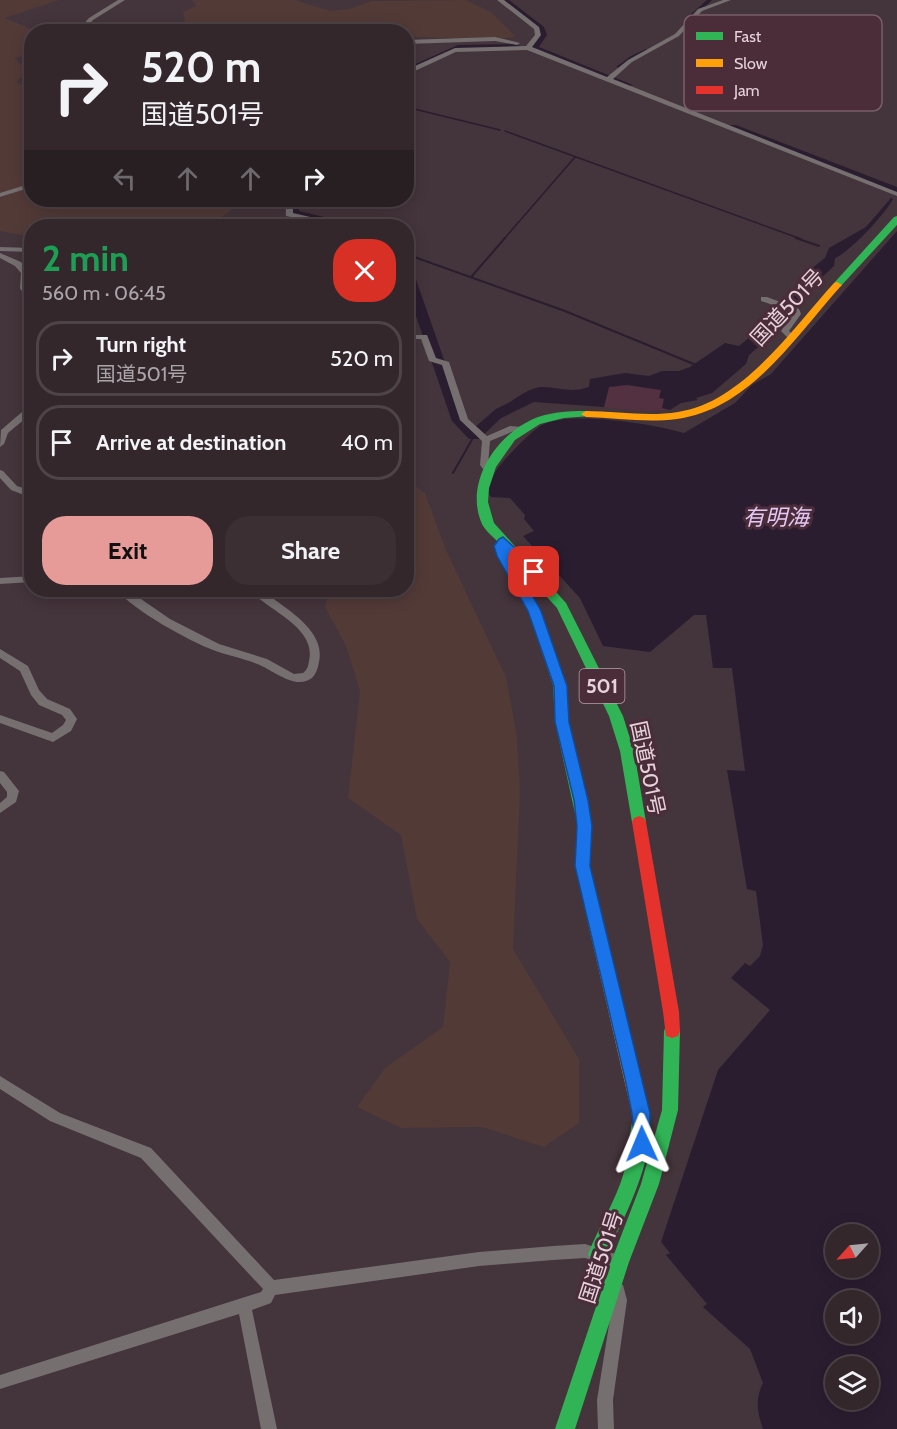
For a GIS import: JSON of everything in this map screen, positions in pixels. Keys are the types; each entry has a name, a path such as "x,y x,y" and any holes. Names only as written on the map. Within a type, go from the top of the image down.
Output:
{"main road":[{"name":"国道501号","path":"565,1429 616,1281 620,1262 650,1184 669,1116 673,1063 669,1001 627,751 616,716 562,606 524,560 503,542 488,524 482,507 483,485 505,445 519,429 532,422 555,416 663,416 704,409 738,388 897,219"},
{"path":"503,542 500,546 503,556 534,611 560,686 562,722 585,826 582,866 610,974 641,1113 640,1160 622,1206 597,1254"}],"street":[{"path":"87,24 122,0"},
{"path":"500,0 537,28 538,35 529,47"},
{"path":"695,15 700,10 728,0"},
{"path":"609,79 636,57 661,46 684,27"},
{"path":"414,42 495,39 529,47 684,109"},
{"path":"414,69 455,50 529,47"},
{"path":"689,111 895,193"},
{"path":"0,195 24,188"},
{"path":"289,207 289,214 312,219"},
{"path":"0,249 24,250"},
{"path":"0,255 18,264 24,272"},
{"path":"764,299 793,310 797,314 785,327 785,331 790,335"},
{"path":"414,337 424,337 432,359 446,364 467,425 485,438"},
{"path":"0,444 2,431 24,414"},
{"path":"485,438 513,428 519,429"},
{"path":"485,438 484,465 489,471"},
{"path":"0,473 14,488 24,492"},
{"path":"0,580 24,579"},
{"path":"132,597 161,618 213,646 262,662 299,679 306,677 311,674 316,660 315,645 308,634 263,597"},
{"path":"0,653 24,669 35,692 43,702 66,712 72,719 68,728 53,738 0,719"},
{"path":"0,775 13,791 12,799 0,808"},
{"path":"0,1082 55,1117 146,1154 271,1288"},
{"path":"271,1288 479,1259 585,1251 620,1262"},
{"path":"606,1429 605,1400 620,1300 616,1281"},
{"path":"0,1382 266,1298 271,1288"},
{"path":"244,1305 269,1429"}],"shaded area":[{"path":"0,0 59,0 5,18 24,26 24,56 15,58 24,68 24,75 16,82 24,86 24,187 0,195"},
{"path":"186,0 295,0 330,11 349,9 372,1 466,0 491,12 515,36 482,39 414,37 414,24 180,24 185,20 183,12 196,6 193,1"},
{"path":"24,189 24,207 231,207 230,211 218,219 24,219 24,236 0,231 0,198"},
{"path":"627,385 661,390 664,398 662,408 670,410 644,411 604,407 609,387"},
{"path":"414,485 425,493 446,550 506,677 517,737 520,791 513,949 579,1059 579,1123 544,1147 482,1127 401,1128 357,1107 385,1068 443,1027 450,962 417,919 401,835 348,798 360,691 346,646 325,607 328,597 414,597"}],"water":[{"path":"891,198 893,199 889,205 867,232 849,249 835,258 834,266 775,321 765,341 749,355 746,364 712,393 696,398 698,400 681,403 670,410 662,408 664,399 659,398 661,390 627,385 609,387 604,407 534,402 501,418 502,413 499,411 518,396 535,388 576,390 589,387 590,379 625,373 649,376 662,371 679,371 690,367 725,343 739,346 756,332 754,327 758,320 791,294 801,277 825,258 829,248 866,227"},
{"name":"有明海","path":"897,231 897,1429 763,1429 758,1406 763,1383 750,1349 703,1307 707,1304 666,1255 670,1253 661,1242 718,1070 770,1010 731,978 745,963 750,966 760,956 763,945 756,891 747,889 727,770 745,771 732,668 713,668 706,615 694,615 650,652 603,646 580,598 523,536 534,531 524,519 525,515 510,498 491,497 488,492 494,474 502,463 542,425 571,419 612,420 684,433 735,403 752,385 771,374"}],"waterway":[{"path":"503,0 541,29 542,35 533,48 628,85"},
{"path":"693,15 710,0"},
{"path":"416,66 458,48 516,47"},
{"path":"619,67 648,50"},
{"path":"414,109 500,130"},
{"path":"732,127 897,191"},
{"path":"505,131 801,239"},
{"path":"504,239 575,157"},
{"path":"292,207 291,211 295,214 320,219"},
{"path":"472,276 505,238"},
{"path":"796,238 819,246"},
{"path":"414,257 565,311 696,365"},
{"path":"414,291 459,421 474,436 495,416 520,401"},
{"path":"453,473 474,436"}],"traffic: fast":[{"path":"837,285 897,219"},
{"path":"586,414 564,415 536,422 511,438 490,467 483,488 482,502 488,524 562,606 616,716 627,751 639,822"},
{"path":"503,542 500,546 534,611 560,685 562,722 585,827 582,866 596,923"},
{"path":"565,1429 620,1262 650,1184 670,1110 672,1031"},
{"path":"597,1254 628,1189 637,1155 641,1118"}],"traffic: slow":[{"path":"586,414 666,417 691,413 713,404 734,392 753,377 837,285"},
{"path":"596,923 641,1118"}],"traffic: jam":[{"path":"639,822 671,1012 672,1031"}],"route":[{"path":"534,572 503,542 500,546 503,556 534,611 560,686 562,722 577,781 585,826 582,866 634,1079 641,1113 642,1144"}]}
